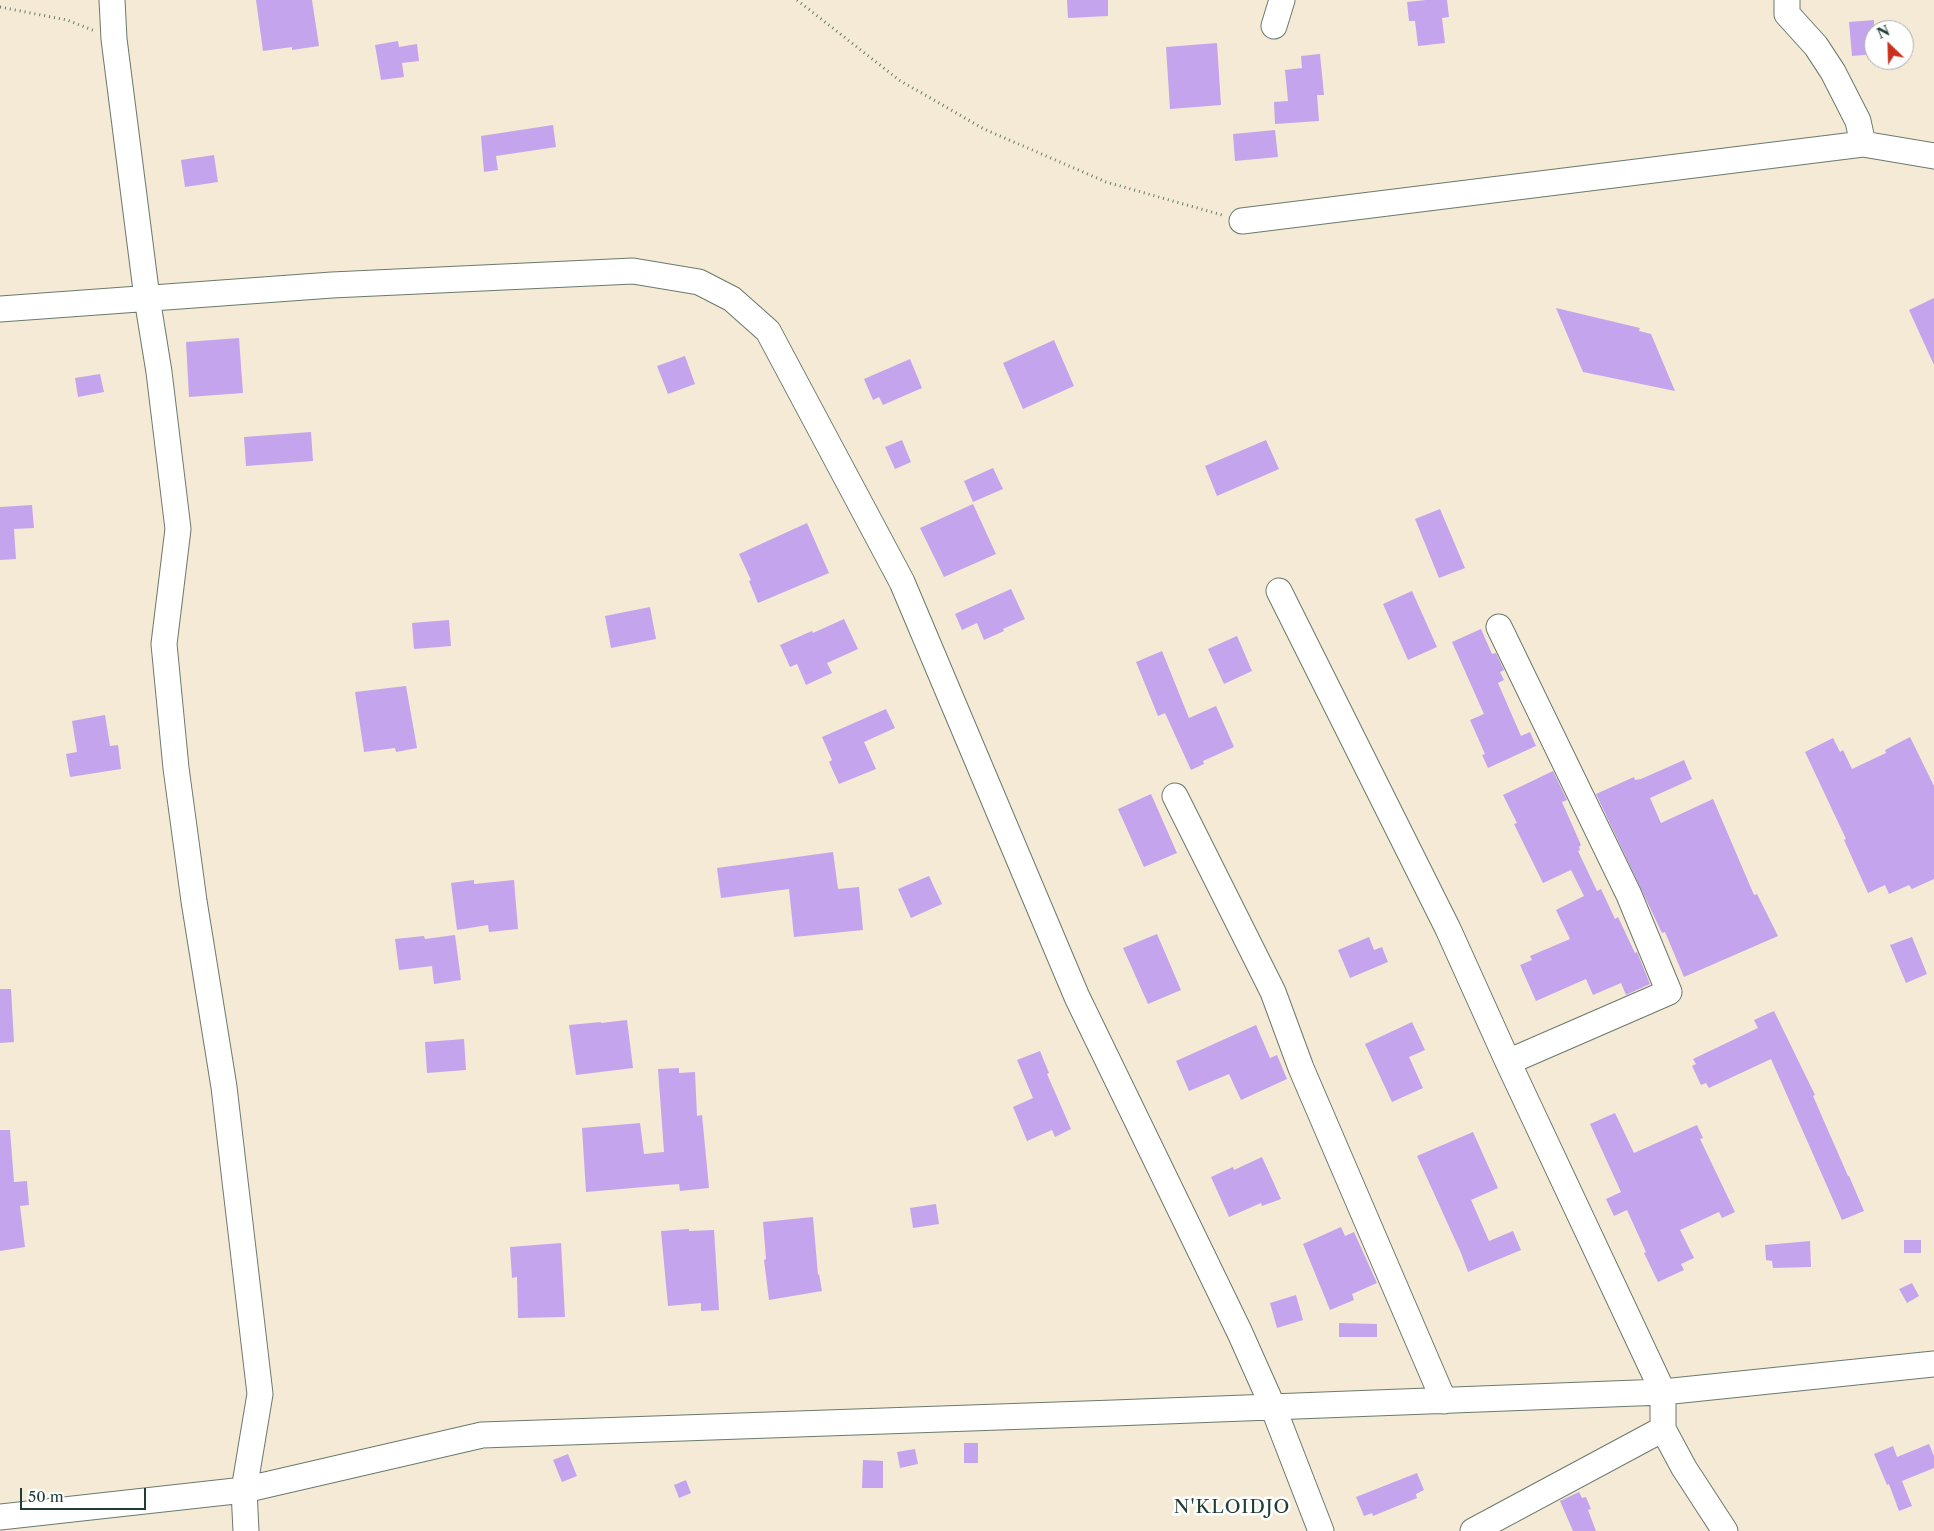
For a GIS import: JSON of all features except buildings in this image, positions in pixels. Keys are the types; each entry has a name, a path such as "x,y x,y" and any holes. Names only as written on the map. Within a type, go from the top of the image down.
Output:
{"street":[{"path":"112,0 114,39 178,529 164,644 174,749 194,901 224,1087 260,1394 244,1490 246,1531"},
{"path":"1274,26 1282,0"},
{"path":"1787,0 1787,14 1816,46 1837,79 1858,121 1863,144"},
{"path":"1242,220 1863,144 1934,156"},
{"path":"0,309 332,285 633,271 699,282 732,299 768,331 902,582 1077,997 1240,1334 1273,1408 1321,1531"},
{"path":"1279,591 1448,928 1508,1062 1664,1392 1663,1429 1684,1468 1725,1531"},
{"path":"1499,627 1630,895 1669,992 1508,1062"},
{"path":"1175,796 1273,992 1301,1068 1444,1401"},
{"path":"0,1517 244,1490 482,1435 1273,1408 1664,1392 1934,1364"},
{"path":"1473,1531 1663,1429"}],"path":[{"path":"797,0 899,80 984,129 1106,182 1242,220"},
{"path":"0,7 68,20 114,39"}],"district":[{"name":"N'KLOIDJO","path":"1232,1508"}]}
